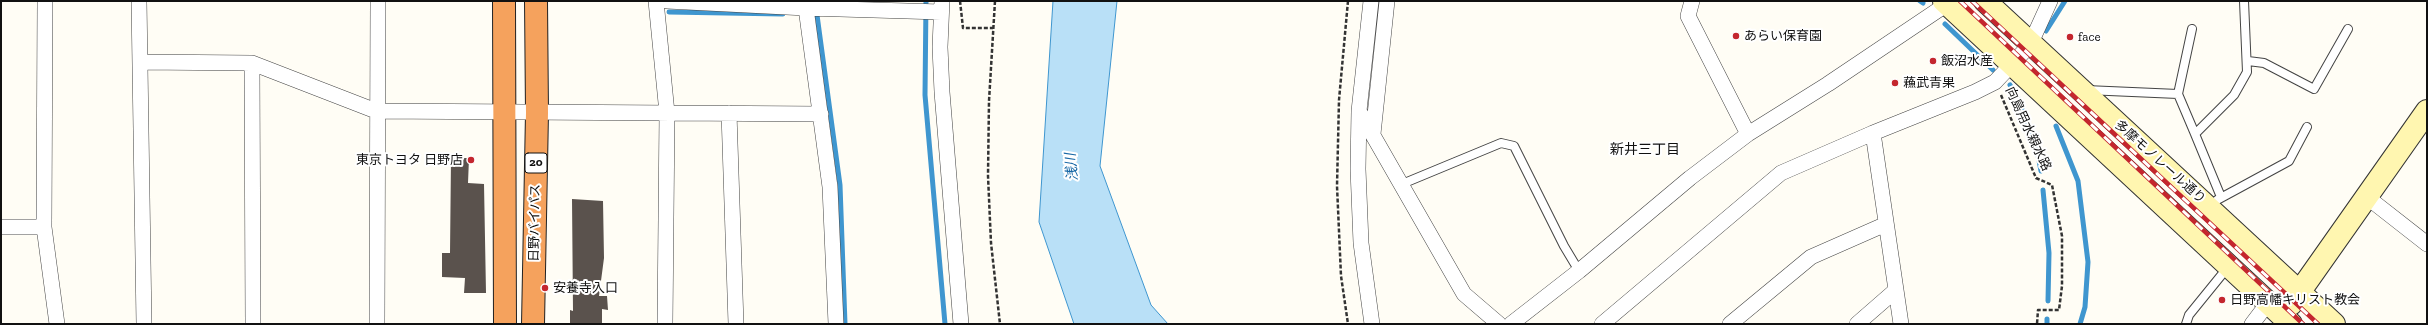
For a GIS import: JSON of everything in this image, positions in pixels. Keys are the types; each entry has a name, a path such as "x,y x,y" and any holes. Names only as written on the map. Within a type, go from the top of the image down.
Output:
{"highway":[{"path":"504,1 505,324"},
{"name":"日野バイパス","path":"533,324 537,113 536,1"}],"main road":[{"name":"多摩モノレール通り","path":"1984,1 2079,90 2214,201 2300,292 2334,324"},
{"path":"1945,3 2013,64 2280,314 2300,292 2427,111"}],"street":[{"path":"44,1 44,227 57,324"},
{"path":"139,1 144,324"},
{"path":"377,324 376,111 378,1"},
{"path":"656,1 667,113 665,324"},
{"path":"667,1 806,8 918,10 939,8 942,92 961,324"},
{"path":"1371,1 1360,111 1361,243 1372,324"},
{"path":"1373,134 1387,1"},
{"path":"1692,1 1688,16 1748,134"},
{"path":"1602,324 1781,173 1873,133 1975,92 1995,82 2030,45 2050,1"},
{"path":"1511,324 1579,271 1690,178 1748,134 1828,84 1945,3"},
{"path":"806,8 830,187 836,324"},
{"path":"140,62 252,63 376,111 821,114"},
{"path":"252,63 253,324"},
{"path":"1360,111 1464,294 1499,324"},
{"path":"729,113 736,324"},
{"path":"1873,133 1901,324"},
{"path":"2366,197 2427,244"},
{"path":"1730,324 1811,257 1886,224"},
{"path":"1,227 44,227"},
{"path":"1856,324 1896,290"},
{"path":"2252,324 2280,314"}],"lane":[{"path":"2195,134 2234,95 2247,72 2248,62 2244,1"},
{"path":"2192,29 2178,94 2195,134 2214,201 2289,161 2307,127"},
{"path":"2248,62 2264,63 2314,89 2348,29"},
{"path":"2079,90 2178,94"},
{"path":"1402,184 1502,143 1514,146 1564,246 1579,271"},
{"path":"2186,324 2189,315 2229,266"}],"path":[{"path":"960,1 963,28 993,28"},
{"path":"995,1 988,101 988,176 991,243 1000,324"},
{"path":"1348,1 1339,100 1337,186 1341,276 1348,324"},
{"name":"向島用水親水路","path":"1995,82 2036,178 2052,185 2062,236 2062,286 2059,310 2038,310 2037,324"}],"water":[{"name":"浅川","path":"1053,1 1117,1 1100,166 1151,305 1168,324 1074,324 1039,222"}],"building":[{"path":"451,158 469,158 468,183 484,184 486,293 464,293 465,278 442,277 442,253 450,253"},
{"path":"572,199 603,201 604,258 599,296 607,296 608,310 602,309 602,324 570,324 570,310 573,311"}],"waterway":[{"path":"926,1 925,95 945,324"},
{"path":"2046,31 2065,1"},
{"path":"669,12 783,14"},
{"path":"817,15 840,185 845,324"},
{"path":"1945,24 1993,70"},
{"path":"2010,85 2018,98 2038,155 2041,171"},
{"path":"2056,126 2078,181 2088,262 2085,307 2080,324"},
{"path":"2043,190 2049,253 2048,301"},
{"path":"2047,319 2047,324"}],"railway":[{"path":"1960,1 2303,324"},
{"path":"1972,1 2318,324"}],"place":[{"name":"あらい保育園","path":"1736,36"},
{"name":"face","path":"2070,37"},
{"name":"飯沼水産","path":"1933,61"},
{"name":"蘓武青果","path":"1895,83"},
{"name":"東京トヨタ 日野店","path":"471,160"},
{"name":"安養寺入口","path":"545,288"},
{"name":"日野高幡キリスト教会","path":"2222,300"}],"district":[{"name":"新井三丁目","path":"1645,150"}]}
